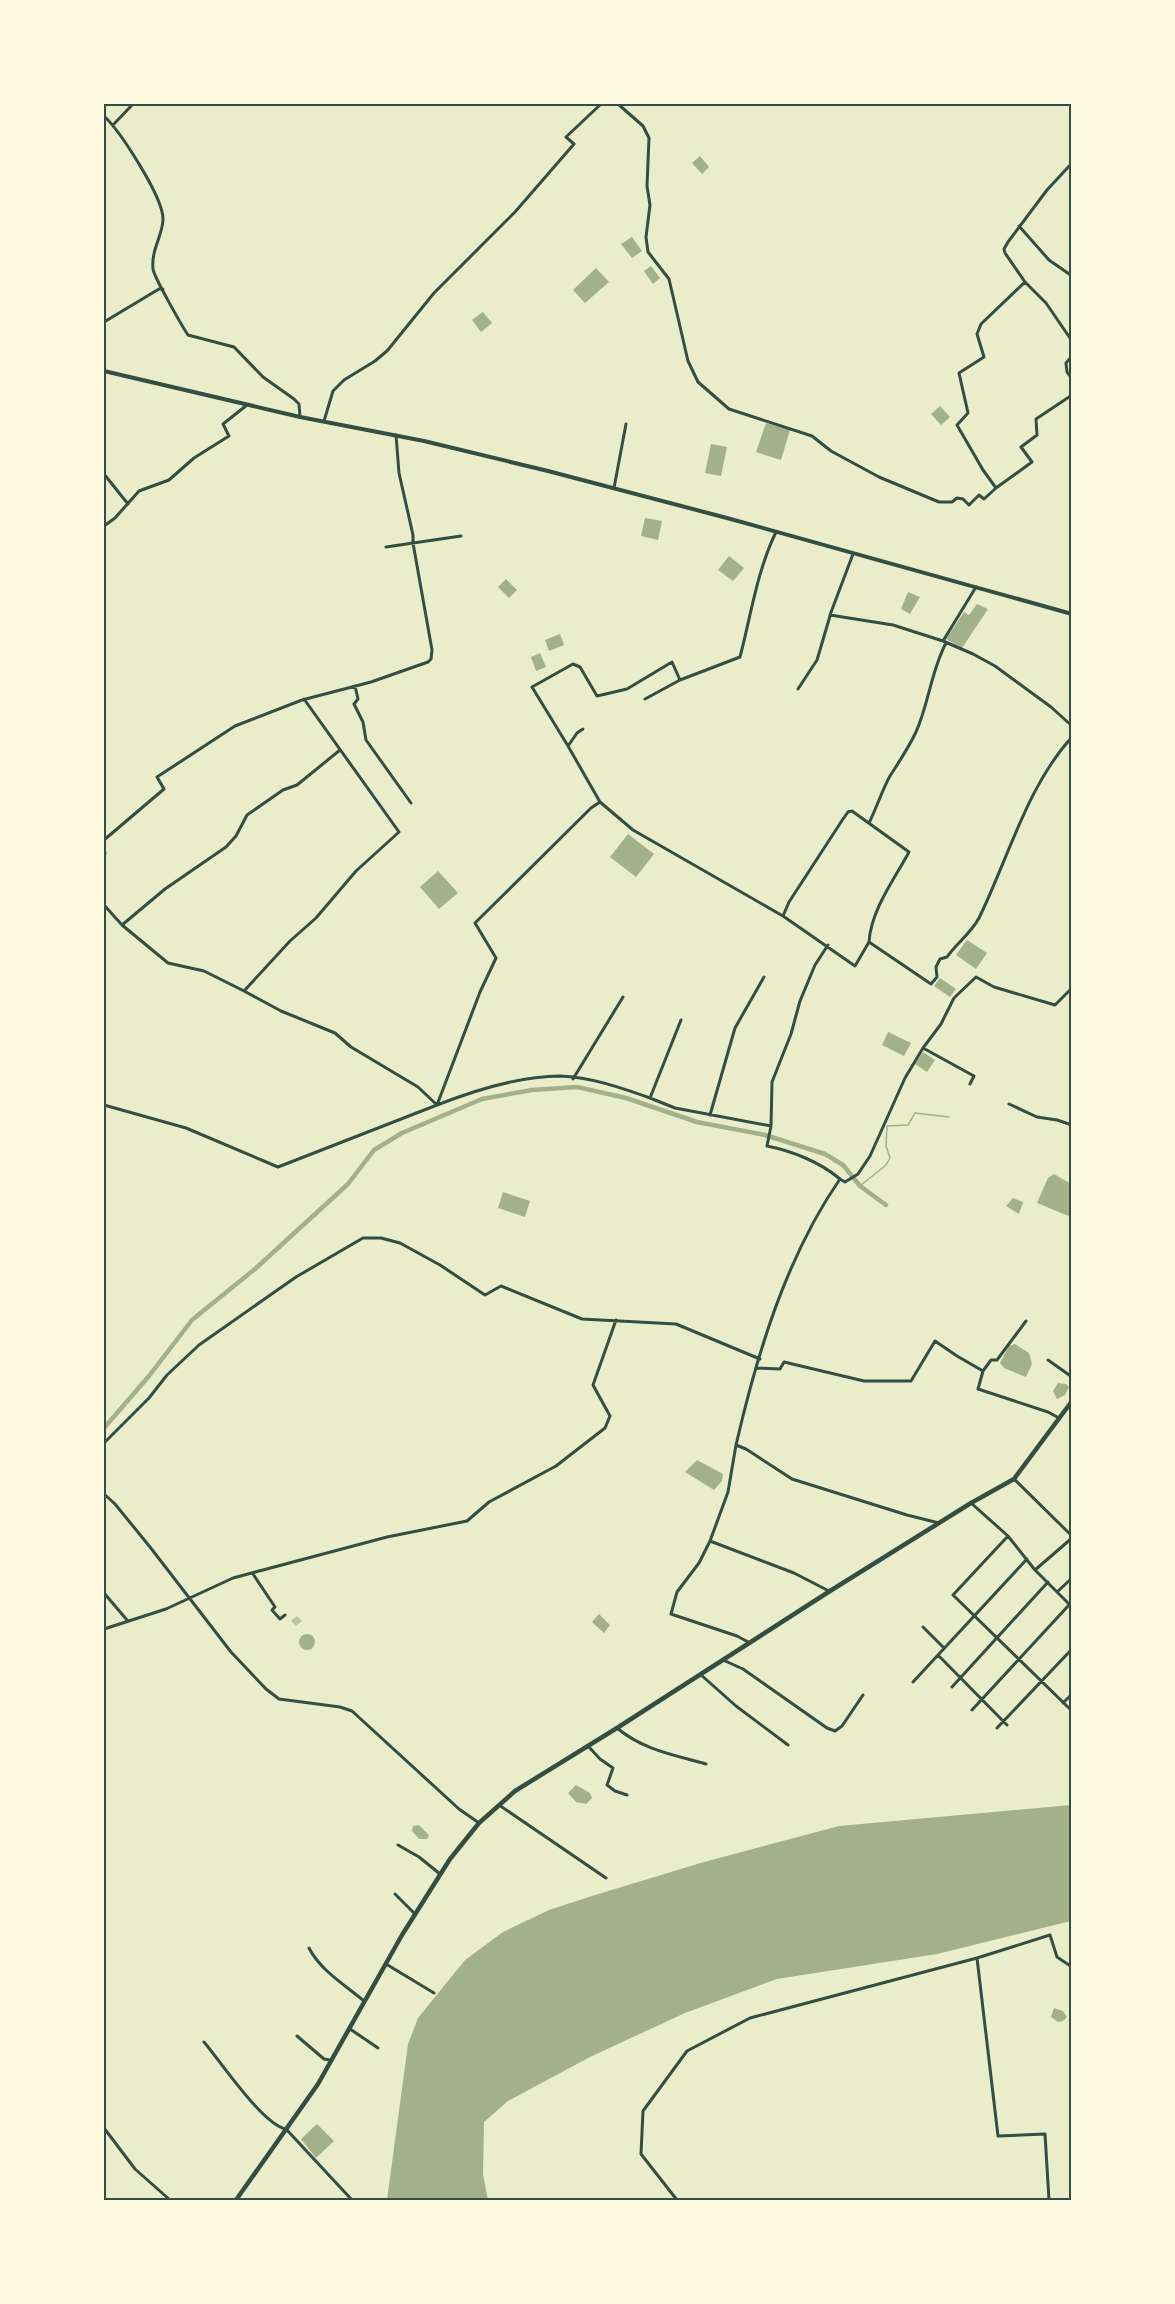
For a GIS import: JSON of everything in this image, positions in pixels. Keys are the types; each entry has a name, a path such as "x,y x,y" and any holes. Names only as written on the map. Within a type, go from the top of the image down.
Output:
{"main road":[{"path":"104,371 300,417 396,435 614,488 1071,614"},
{"path":"236,2200 332,2061 415,1914 450,1859 479,1823 515,1791 830,1591 971,1503 1014,1479 1071,1401"}],"street":[{"path":"113,125 133,104"},
{"path":"324,422 333,391 344,380 387,351 434,293 515,212 574,144 566,137 601,104"},
{"path":"618,104 643,126 649,138 647,186 650,205 646,237 648,252 669,279 686,354 698,382 729,409 812,436 831,451 879,477 939,502 952,502 957,498 963,498 969,505 979,495 984,499 1032,462 1021,447 1037,435 1036,419 1071,395"},
{"path":"104,116 113,125 155,194 163,219 153,249 153,272 188,335 234,347 263,377 294,399 298,404 300,417"},
{"path":"1071,163 1019,226 1004,249 1025,282 1047,303 1071,341"},
{"path":"1019,226 1049,260 1071,276"},
{"path":"996,488 982,470 957,425 968,413 959,374 984,357 977,334 981,324 1025,282"},
{"path":"104,322 159,289 163,290"},
{"path":"1071,356 1066,363 1071,380"},
{"path":"104,526 140,492 169,480 194,458 229,436 223,424 247,405"},
{"path":"614,488 626,424"},
{"path":"104,840 164,789 157,777 235,726 304,699 355,686 428,662 431,659 432,650 413,535 399,473 396,435"},
{"path":"104,474 128,504"},
{"path":"645,699 681,680 740,657 758,579 767,550 776,532"},
{"path":"386,547 461,536"},
{"path":"798,689 816,660 830,614 853,554"},
{"path":"869,823 889,778 898,766 899,759 916,730 944,642 976,587"},
{"path":"830,614 856,621 893,625 944,642 995,666 1051,707 1071,726"},
{"path":"681,680 672,662 627,689 597,696 580,667 573,664 532,687 600,802 633,830 783,916 828,945 855,966 869,942 871,925 878,908 909,852 852,811 848,812 789,902 783,916"},
{"path":"355,686 358,699 354,704 363,722 366,740 411,803"},
{"path":"244,991 290,941 316,918 356,871 399,832 304,699"},
{"path":"568,746 582,729"},
{"path":"869,942 932,984 937,977 936,967 940,959 947,957 957,942 971,931 978,920 1036,792 1061,749 1071,737"},
{"path":"122,925 165,889 226,847 236,836 247,815 283,790 297,785 340,750"},
{"path":"437,1105 480,992 496,958 475,923 591,808 600,802"},
{"path":"104,847 104,855"},
{"path":"104,906 122,925 168,963 204,971 281,1011 335,1033 351,1047 418,1087 437,1105"},
{"path":"828,945 815,965 772,1082 770,1128 766,1145 823,1166 845,1182 858,1174 870,1156 905,1078 941,1024 954,998 976,977 994,987 1055,1005 1071,988"},
{"path":"710,1115 735,1028 764,977"},
{"path":"573,1079 623,997"},
{"path":"651,1098 681,1020"},
{"path":"923,1048 974,1076 970,1084"},
{"path":"104,1105 186,1128 278,1167 479,1089 560,1076 610,1084 675,1108 770,1128"},
{"path":"1009,1104 1037,1117 1071,1125"},
{"path":"750,1643 737,1636 670,1614 677,1592 699,1563 710,1541 728,1492 748,1394 779,1302 805,1238 826,1199 840,1179"},
{"path":"104,1443 149,1398 167,1375 199,1345 296,1277 363,1238 381,1238 400,1243 440,1265 485,1295 501,1287 582,1319 676,1324 760,1359"},
{"path":"104,1629 166,1609 233,1578 387,1537 467,1521 489,1502 565,1459 606,1428 610,1416 593,1385 616,1320"},
{"path":"1026,1321 998,1360 992,1360 983,1371 978,1389 1048,1412 1059,1418"},
{"path":"757,1368 780,1369 784,1362 864,1380 911,1381 935,1341 983,1371"},
{"path":"1048,1360 1071,1377"},
{"path":"736,1445 747,1449 792,1479 907,1515 941,1523"},
{"path":"1014,1479 1071,1537 1035,1569"},
{"path":"104,1494 143,1538 231,1652 266,1689 279,1699 340,1707 352,1711 459,1809 479,1823"},
{"path":"971,1503 1008,1536 1070,1606 972,1710"},
{"path":"1008,1536 952,1595 1071,1711"},
{"path":"710,1541 794,1573 830,1591"},
{"path":"913,1682 1027,1559"},
{"path":"253,1574 275,1607 272,1610 280,1619 285,1615"},
{"path":"1057,1592 1071,1578"},
{"path":"952,1687 1048,1582"},
{"path":"104,1593 127,1620"},
{"path":"923,1627 944,1648"},
{"path":"997,1728 1071,1649"},
{"path":"938,1655 1007,1725"},
{"path":"723,1660 743,1669 827,1728 835,1731 842,1726 863,1695"},
{"path":"700,1674 736,1706 788,1746"},
{"path":"1064,1703 1071,1694"},
{"path":"617,1728 628,1737 653,1749 706,1764"},
{"path":"588,1746 600,1759 613,1768 607,1785 627,1795"},
{"path":"499,1805 606,1878"},
{"path":"398,1845 419,1857 440,1874"},
{"path":"394,1894 415,1914"},
{"path":"676,2200 640,2154 643,2111 687,2051 750,2018 977,1958 1050,1935 1058,1957 1071,1967"},
{"path":"309,1948 329,1973 365,2002"},
{"path":"977,1958 998,2136 1045,2134 1049,2200"},
{"path":"386,1964 434,1993"},
{"path":"350,2029 378,2049"},
{"path":"297,2036 324,2059 332,2061"},
{"path":"204,2042 260,2110 274,2124 286,2129 352,2200"},
{"path":"104,2128 135,2169 170,2200"}],"shaded area":[{"path":"700,156 709,167 702,174 692,163"},
{"path":"632,237 642,251 632,258 621,244"},
{"path":"651,266 660,278 653,284 644,271"},
{"path":"596,268 609,282 585,303 573,290"},
{"path":"483,312 492,323 481,332 472,320"},
{"path":"940,406 950,417 941,425 931,414"},
{"path":"766,423 790,430 781,460 756,452"},
{"path":"711,444 727,447 721,476 705,473"},
{"path":"645,518 662,521 658,540 641,536"},
{"path":"729,556 744,568 733,581 718,570"},
{"path":"506,579 517,590 509,598 498,587"},
{"path":"908,592 920,597 910,614 901,609"},
{"path":"977,604 988,609 962,648 946,639 964,612 969,615"},
{"path":"560,634 564,645 549,651 545,640"},
{"path":"540,653 546,667 536,671 531,657"},
{"path":"628,834 654,854 636,877 610,857"},
{"path":"438,871 458,893 439,909 420,887"},
{"path":"967,940 987,953 976,969 956,955"},
{"path":"940,978 956,989 950,997 934,986"},
{"path":"888,1032 911,1043 904,1056 882,1045"},
{"path":"923,1052 935,1060 927,1072 915,1064"},
{"path":"1054,1174 1071,1184 1071,1217 1037,1203 1048,1178"},
{"path":"503,1192 530,1201 525,1217 498,1208"},
{"path":"1013,1198 1023,1202 1019,1214 1006,1206"},
{"path":"1015,1344 1029,1353 1032,1364 1026,1377 1004,1368 1000,1363 1009,1346"},
{"path":"1058,1383 1069,1387 1065,1395 1057,1399 1053,1391"},
{"path":"697,1460 723,1474 722,1481 714,1490 685,1472"},
{"path":"599,1614 610,1625 604,1633 592,1622"},
{"path":"307,1634 315,1642 307,1650 299,1642"},
{"path":"576,1785 590,1793 592,1798 586,1804 576,1802 568,1793"},
{"path":"1071,1805 1071,1921 937,1954 777,1979 685,2013 590,2057 508,2101 484,2122 483,2174 488,2200 387,2200 408,2044 418,2018 465,1960 503,1932 549,1910 595,1895 704,1862 839,1826"},
{"path":"419,1825 429,1835 427,1839 419,1839 412,1831 413,1826"},
{"path":"1054,2008 1063,2011 1067,2017 1063,2021 1058,2022 1051,2017"},
{"path":"317,2124 334,2141 316,2158 301,2139"}],"building":[{"path":"297,1616 302,1621 296,1626 291,1621"}],"waterway":[{"path":"104,1428 149,1376 192,1320 255,1269 348,1184 374,1150 402,1133 482,1099 532,1090 577,1087 626,1098 697,1122 765,1135 825,1154 843,1165 860,1186 886,1205"},
{"path":"860,1186 886,1165 890,1158 886,1146 887,1126 908,1125 915,1113 949,1117"}]}
